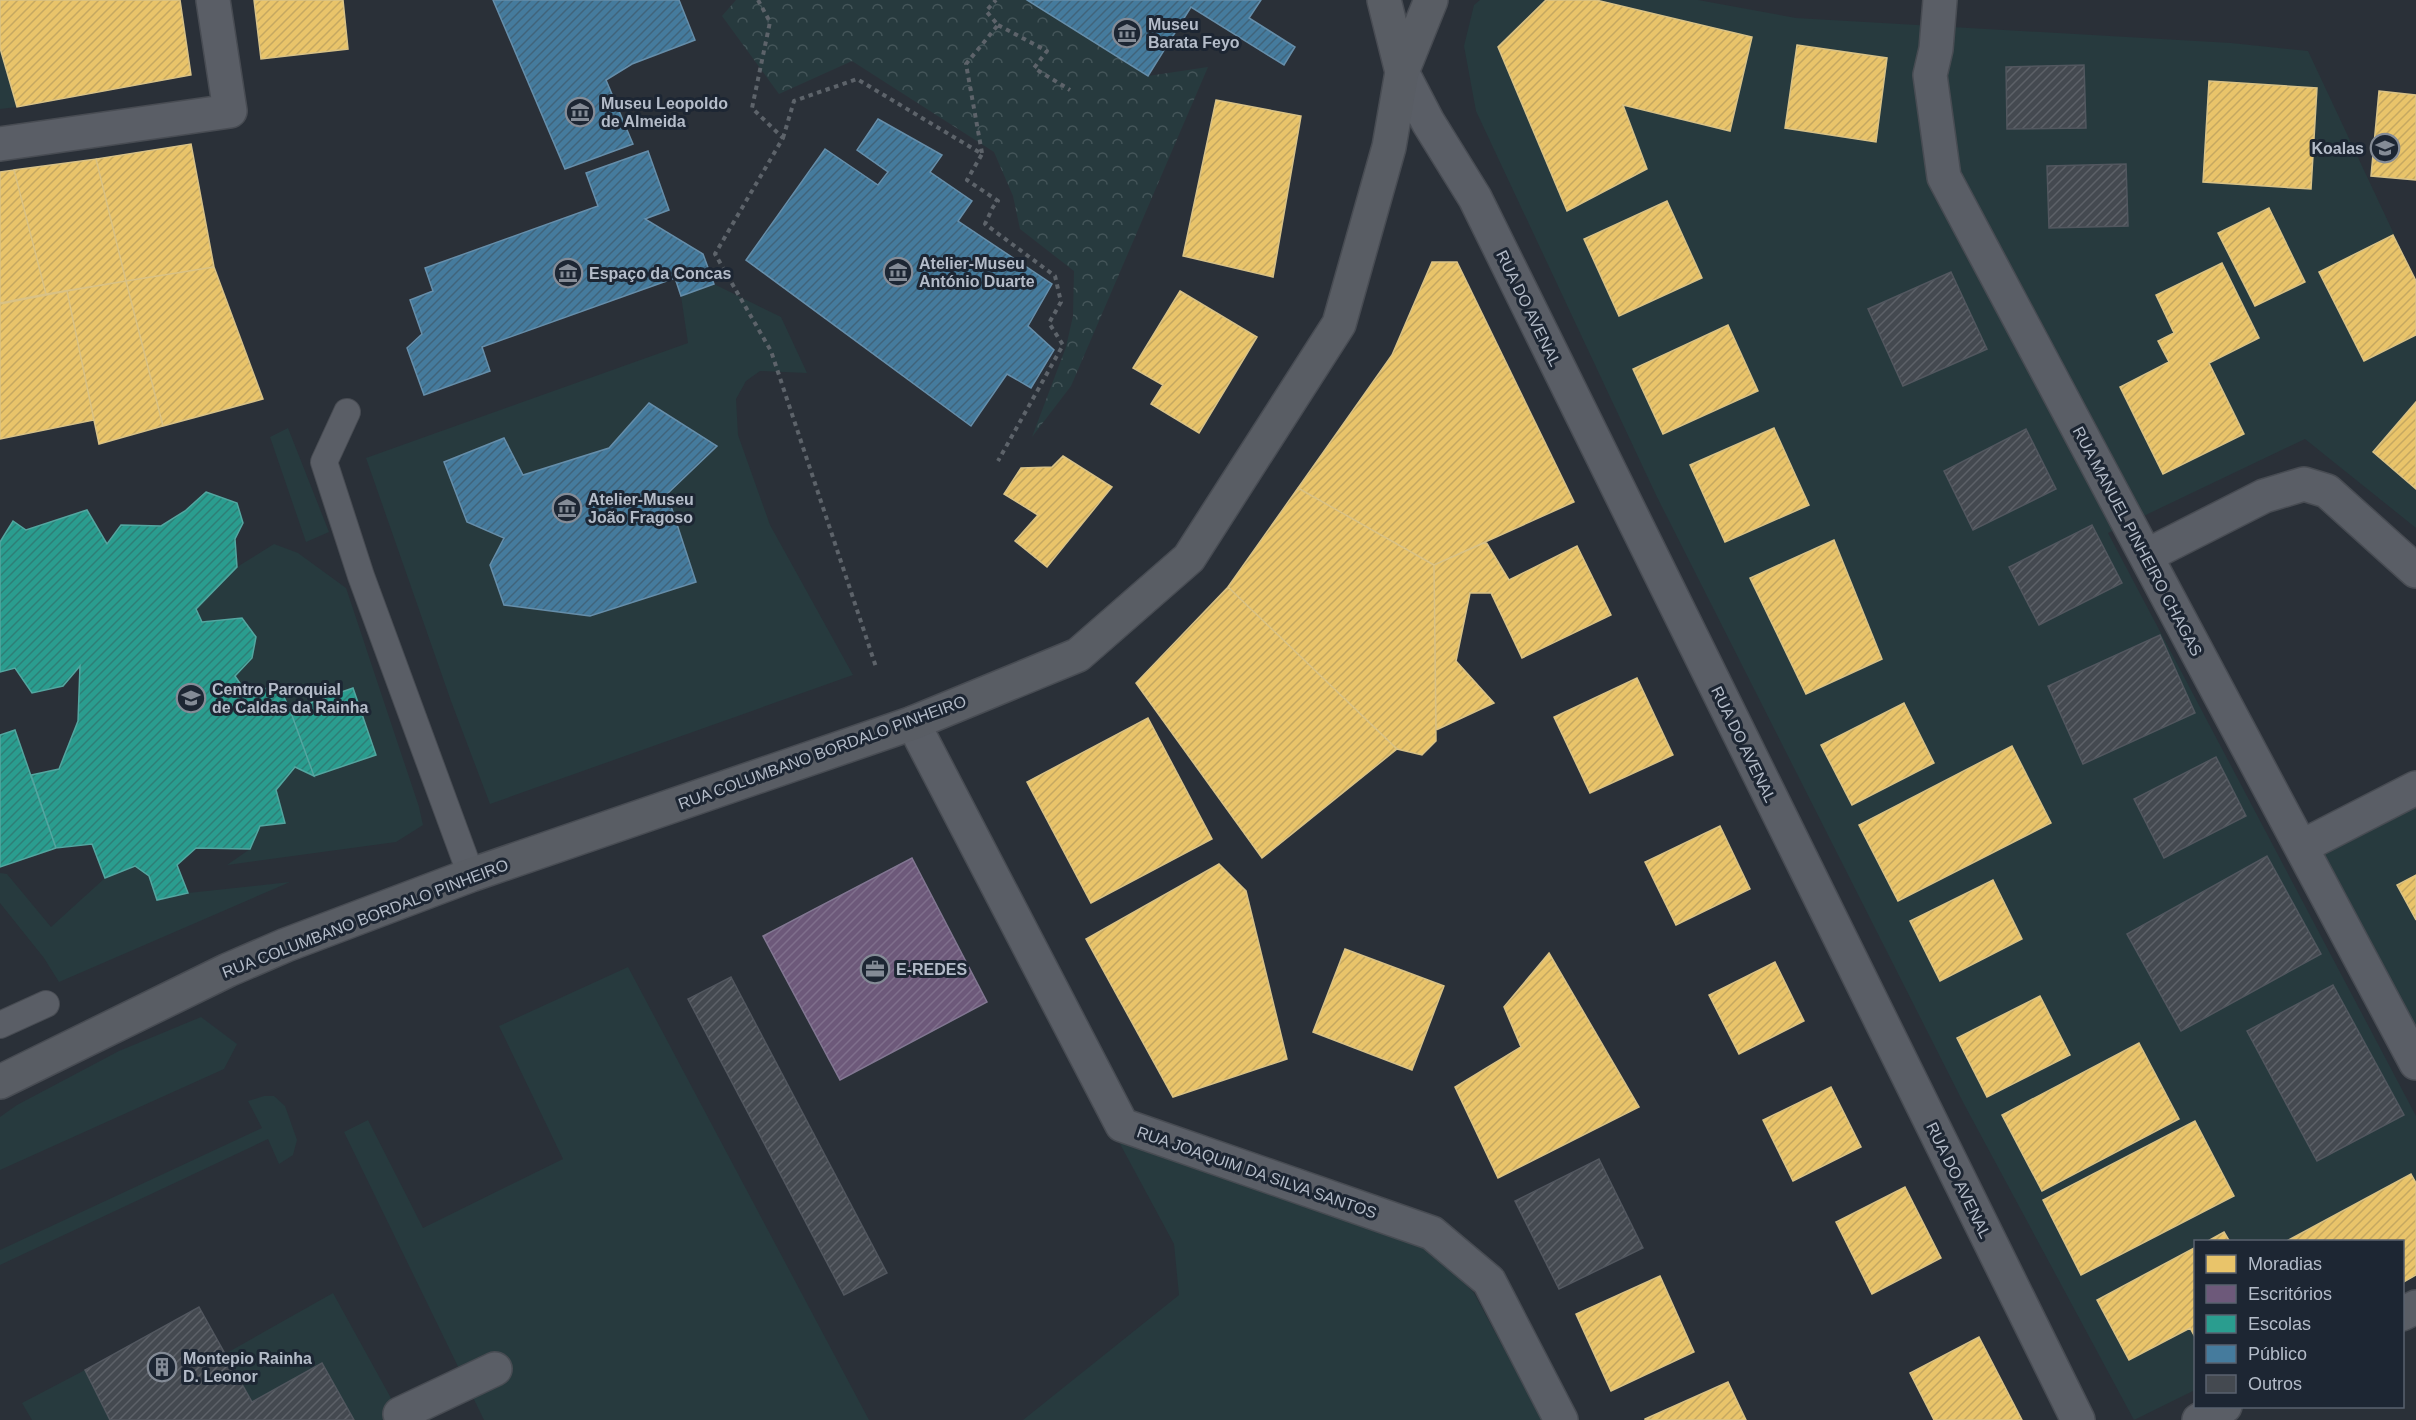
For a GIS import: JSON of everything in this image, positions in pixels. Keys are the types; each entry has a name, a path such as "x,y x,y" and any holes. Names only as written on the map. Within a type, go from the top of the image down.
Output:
{"main road":[{"name":"RUA DO AVENAL","path":"1384,0 1402,72"},
{"path":"1402,72 1431,0"},
{"name":"RUA COLUMBANO BORDALO PINHEIRO","path":"0,1082 228,970 286,945 471,875 913,723 1078,655 1189,558 1339,324 1389,147 1402,72"}],"street":[{"path":"0,144 230,111 213,0"},
{"name":"RUA MANUEL PINHEIRO CHAGAS","path":"1940,0 1936,49 1930,75 1944,177 2416,1063"},
{"name":"RUA DO AVENAL","path":"1402,72 1428,122 1475,198 2078,1420"},
{"path":"2146,556 2264,496 2304,484 2326,491 2416,571"},
{"name":"RUA JOAQUIM DA SILVA SANTOS","path":"913,723 1122,1125 1432,1233 1489,1281 1561,1420"},
{"path":"2301,847 2416,788"},
{"path":"400,1414 495,1369"},
{"path":"2199,1420 2223,1408"}],"lane":[{"path":"346,412 324,462 361,576 471,875"},
{"path":"0,1025 46,1004"}],"path":[{"path":"758,0 770,22 752,108 783,138"},
{"path":"996,0 986,11 998,24 1047,51 1034,68 1070,90"},
{"path":"998,24 966,64 982,154 967,180 998,201 985,224 1055,276 1061,302 1048,323 1063,345 998,461"},
{"path":"876,667 771,351 715,254 783,138 794,101 857,79 982,154"}],"green space":[{"path":"736,0 1027,0 1148,76 1208,67 1071,386 1032,437 1066,347 1073,316 1074,271 1020,229 1013,196 994,152 852,61 779,94 722,16"},
{"path":"1480,0 1546,0 1498,47 1567,210 1647,169 1623,105 1730,131 1751,37 1596,0 1698,0 1796,18 2231,43 2308,51 2416,281 2416,402 2373,452 2416,489 2416,528 2305,439 2108,533 2416,1116 2416,1276 2404,1282 2404,1240 2229,1240 2224,1232 2208,1240 2194,1240 2194,1248 2097,1300 2129,1360 2190,1328 2194,1337 2194,1390 2134,1420 1964,1104 1657,497 1476,111 1464,46 1474,5","holes":["1797,46 1887,58 1875,141 1785,128","2084,65 2085,127 2008,129 2006,67","2209,81 2317,88 2311,189 2204,182","1667,201 1702,278 1619,316 1584,239","2219,233 2304,282 2255,306","2222,263 2259,338 2209,363 2244,434 2163,474 2120,387 2169,362 2159,341 2174,333","1728,325 1758,391 1663,434 1633,369","1773,428 1808,505 1725,542 1690,466","1834,540 1882,659 1806,694 1750,578","2011,747 2051,823 1898,901 1859,825","1993,880 2022,939 1940,980 1910,921","2040,996 2070,1055 1987,1097 1957,1038","2139,1043 2179,1119 2042,1191 2002,1115","2195,1121 2081,1274 2043,1200"]},
{"path":"0,48 17,107 0,109"},
{"path":"714,284 781,317 807,373 760,371 746,381 736,399 738,435 770,525 853,675 490,804 451,701 366,458 688,343 681,296"},
{"path":"288,428 329,532 306,542 270,437"},
{"path":"274,544 298,553 346,588 423,825 396,842 227,865 250,849 276,790 295,767 314,776 376,754 353,688 290,710 278,685 248,695 202,622 196,609 237,567"},
{"path":"2416,800 2416,1044 2312,851"},
{"path":"135,866 149,876 157,900 188,893 290,882 59,982 44,958 0,903 0,873 7,874 51,927 105,878"},
{"path":"628,967 869,1420 484,1420 344,1132 368,1120 423,1228 563,1159 499,1026"},
{"path":"201,1017 237,1044 224,1069 0,1170 0,1117 17,1105 119,1051"},
{"path":"264,1096 274,1096 285,1106 297,1140 293,1155 279,1164 268,1139 0,1265 0,1250 262,1128 248,1101"},
{"path":"1119,1142 1430,1247 1474,1293 1542,1420 1023,1420 1179,1295 1174,1244"},
{"path":"333,1293 403,1420 354,1420 322,1363 252,1402 225,1354"},
{"path":"85,1370 110,1420 32,1420 22,1403"}],"building: Moradias":[{"path":"0,0 180,0 191,75 17,107 0,48"},
{"path":"254,0 343,0 348,49 261,59"},
{"path":"1546,0 1596,0 1752,37 1730,131 1623,105 1647,169 1567,211 1498,47"},
{"path":"1797,45 1887,58 1876,142 1785,128"},
{"path":"2209,81 2317,88 2311,189 2203,182"},
{"path":"2379,91 2416,95 2416,180 2371,176"},
{"path":"1216,100 1301,116 1273,277 1183,256"},
{"path":"191,144 214,267 126,281 96,159"},
{"path":"96,159 126,281 46,294 14,170"},
{"path":"14,170 46,294 0,303 0,172"},
{"path":"1667,201 1702,278 1619,316 1584,239"},
{"path":"2269,208 2305,282 2255,306 2218,233"},
{"path":"2393,235 2416,281 2416,335 2364,361 2319,272"},
{"path":"1432,262 1457,262 1574,502 1434,565 1298,488 1392,355"},
{"path":"2222,263 2259,338 2209,363 2244,434 2163,474 2120,387 2169,362 2158,341 2174,333 2156,295"},
{"path":"214,267 263,399 163,426 126,281"},
{"path":"126,281 163,426 99,444 67,291"},
{"path":"67,291 94,420 0,439 0,304"},
{"path":"1180,291 1257,337 1199,433 1151,404 1163,385 1133,368"},
{"path":"1728,325 1758,391 1663,434 1633,369"},
{"path":"2416,402 2416,489 2373,452"},
{"path":"1774,428 1809,505 1725,542 1690,465"},
{"path":"1063,456 1112,487 1047,567 1015,541 1038,515 1004,494 1021,468 1052,467"},
{"path":"1298,488 1434,565 1436,741 1422,755 1397,749 1228,587"},
{"path":"1834,540 1882,659 1806,694 1750,578"},
{"path":"1486,542 1509,580 1577,546 1611,615 1522,658 1491,593 1470,593 1456,661 1494,703 1436,730 1434,565"},
{"path":"1228,587 1397,749 1262,858 1136,683"},
{"path":"1637,678 1673,755 1590,793 1554,717"},
{"path":"1904,703 1934,763 1852,805 1821,745"},
{"path":"1148,718 1212,839 1091,903 1027,782"},
{"path":"2012,746 2051,823 1898,901 1859,825"},
{"path":"1720,826 1750,889 1676,925 1645,862"},
{"path":"1219,864 1246,891 1287,1059 1173,1097 1086,939"},
{"path":"2416,875 2416,920 2397,885"},
{"path":"1993,880 2022,939 1940,981 1910,921"},
{"path":"1345,949 1444,986 1412,1070 1313,1032"},
{"path":"1549,953 1639,1107 1498,1178 1455,1087 1521,1047 1504,1007"},
{"path":"1775,962 1804,1021 1739,1054 1709,995"},
{"path":"2040,996 2070,1055 1987,1097 1957,1038"},
{"path":"2139,1043 2179,1119 2042,1191 2002,1115"},
{"path":"1831,1087 1861,1147 1793,1181 1763,1120"},
{"path":"2195,1121 2234,1196 2081,1275 2043,1200"},
{"path":"2411,1174 2416,1183 2416,1275 2404,1282 2404,1240 2289,1240"},
{"path":"1905,1187 1941,1258 1872,1294 1836,1222"},
{"path":"2224,1232 2229,1240 2210,1240"},
{"path":"2194,1248 2194,1335 2190,1328 2129,1360 2097,1300"},
{"path":"1660,1276 1694,1352 1611,1391 1576,1314"},
{"path":"1979,1337 2022,1420 1934,1420 1910,1373"},
{"path":"1728,1382 1746,1420 1645,1420 1645,1419"}],"building: Escritórios":[{"name":"E-REDES","path":"912,858 987,1002 840,1080 763,936"}],"building: Escolas":[{"path":"206,492 237,503 243,523 235,539 237,567 196,609 202,622 242,618 256,637 252,658 235,676 248,695 278,684 314,776 295,767 276,790 285,823 260,826 250,849 196,848 177,865 188,893 157,900 149,876 135,866 105,878 92,844 56,848 31,775 59,769 78,721 80,666 63,686 32,693 15,668 0,672 0,542 13,521 26,530 87,510 107,544 121,525 161,526 185,511"},
{"path":"353,688 376,755 314,776 290,710"},
{"path":"15,730 56,848 0,867 0,735"}],"building: Público":[{"name":"Museu Leopoldo de Almeida","path":"493,0 679,0 695,40 632,64 606,80 633,144 565,169"},
{"name":"Museu Barata Feyo","path":"1027,0 1261,0 1249,18 1295,47 1284,65 1191,7 1148,76"},
{"name":"Atelier-Museu António Duarte","path":"878,119 942,155 930,172 972,201 958,221 1052,284 1028,326 1054,350 1031,388 1007,374 971,426 746,260 825,149 878,185 888,172 857,150"},
{"name":"Espaço da Concas","path":"648,151 669,210 645,219 703,254 714,284 681,296 675,278 482,347 490,371 424,395 407,348 422,334 410,300 433,291 425,268 598,206 586,173"},
{"name":"Atelier-Museu João Fragoso","path":"649,403 717,446 667,494 696,582 590,616 504,605 490,565 504,538 467,522 444,462 504,438 523,475 609,448"}],"building: Outros":[{"path":"2084,65 2086,128 2007,129 2006,67"},
{"path":"2126,164 2128,226 2049,228 2047,166"},
{"path":"1951,272 1987,349 1903,386 1868,309"},
{"path":"2026,429 2056,489 1973,530 1944,471"},
{"path":"2092,525 2122,583 2039,625 2009,567"},
{"path":"2160,635 2195,713 2083,764 2048,686"},
{"path":"2216,757 2246,816 2164,858 2134,799"},
{"path":"2267,856 2321,954 2181,1031 2127,934"},
{"path":"731,977 887,1273 844,1295 688,999"},
{"path":"2333,985 2404,1115 2317,1161 2247,1031"},
{"path":"1599,1159 1643,1248 1559,1289 1515,1201"},
{"name":"Montepio Rainha D. Leonor","path":"199,1307 252,1402 322,1363 354,1420 110,1420 85,1370"}],"place":[{"name":"Museu Barata Feyo","path":"1127,33"},
{"name":"Museu Leopoldo de Almeida","path":"580,112"},
{"name":"Koalas","path":"2385,148"},
{"name":"Atelier-Museu António Duarte","path":"898,272"},
{"name":"Espaço da Concas","path":"568,273"},
{"name":"Atelier-Museu João Fragoso","path":"567,508"},
{"name":"Centro Paroquial de Caldas da Rainha","path":"191,698"},
{"name":"E-REDES","path":"875,969"},
{"name":"Montepio Rainha D. Leonor","path":"162,1367"}]}
